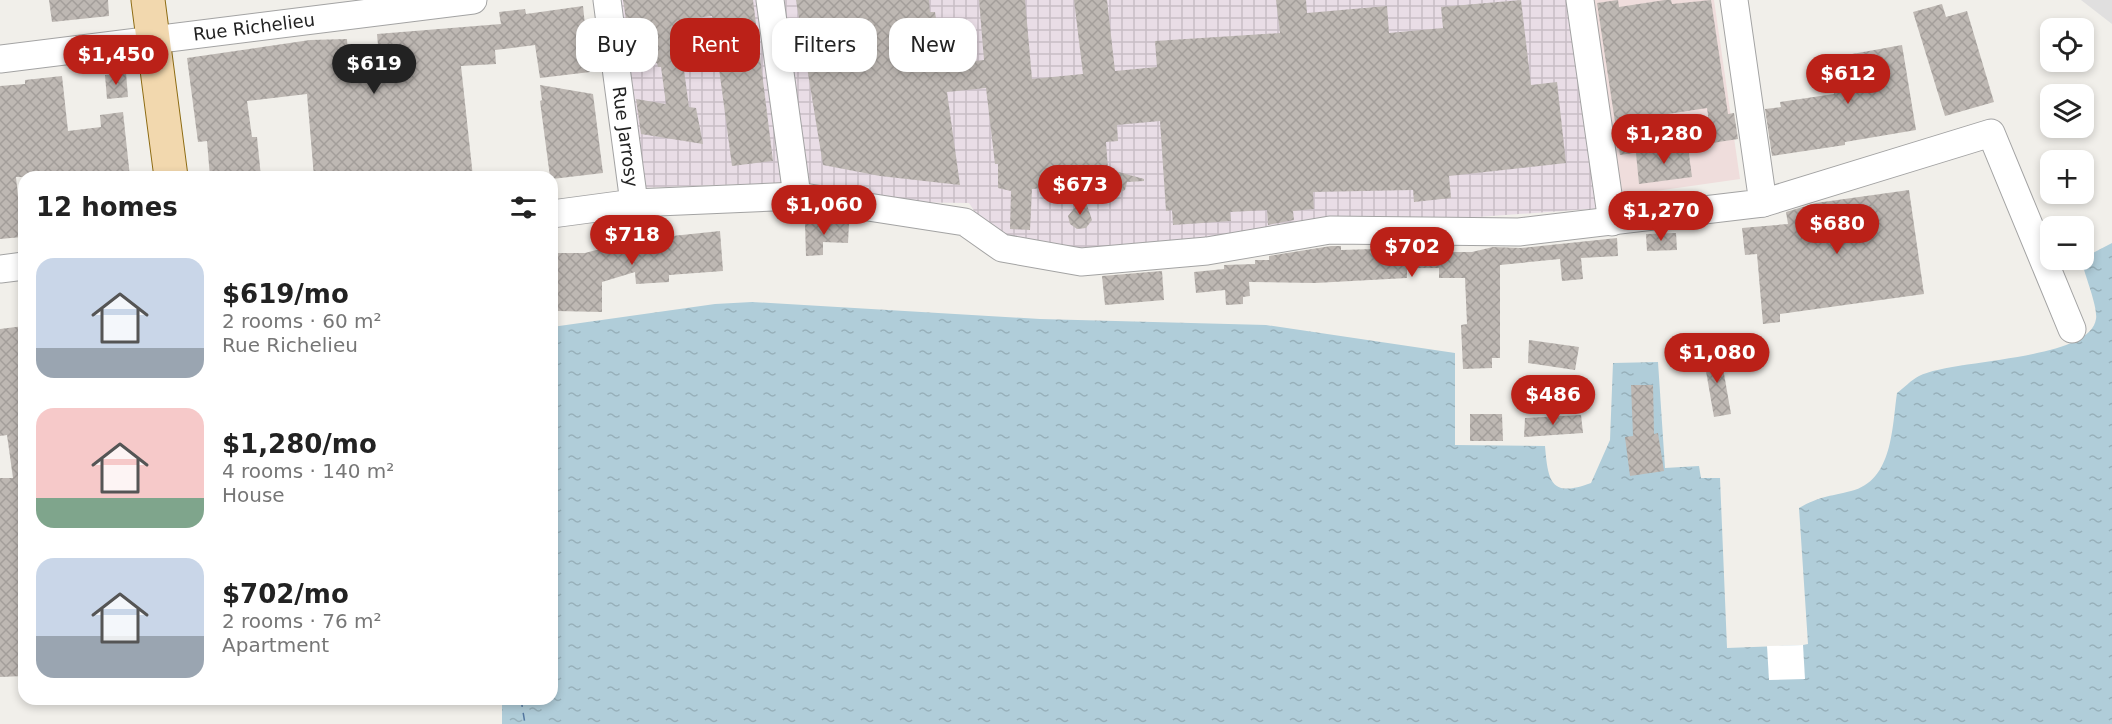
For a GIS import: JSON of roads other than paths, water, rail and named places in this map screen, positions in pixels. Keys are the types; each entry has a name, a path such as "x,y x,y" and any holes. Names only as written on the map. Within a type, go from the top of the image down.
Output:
{"main road":[{"path":"148,0 170,171"}],"street":[{"name":"Rue Richelieu","path":"0,59 154,41 386,6 473,0"},
{"name":"Rue Jarrosy","path":"607,0 634,203"},
{"path":"770,0 797,196"},
{"path":"1580,0 1612,222"},
{"path":"1734,0 1763,203"},
{"path":"558,213 634,203 797,196 965,222 1002,248 1081,262 1207,251 1330,230 1519,232 1763,203 1991,133 2072,329"},
{"path":"0,269 18,267"}],"water":[{"path":"2112,243 2112,724 502,724 502,705 558,705 558,326 715,304 752,302 1040,319 1266,325 1455,353 1455,445 1545,446 1550,477 1554,484 1567,489 1591,483 1610,440 1613,363 1658,362 1665,468 1699,466 1701,478 1720,478 1727,648 1808,644 1799,508 1819,499 1851,491 1865,485 1875,476 1883,465 1888,451 1897,393 1919,376 1936,370 2018,357 2070,343 2088,333 2096,319 2094,301 2084,270 2094,270 2094,252"}]}
